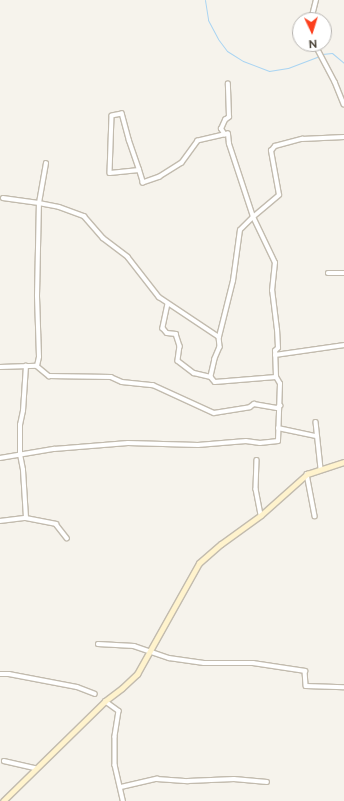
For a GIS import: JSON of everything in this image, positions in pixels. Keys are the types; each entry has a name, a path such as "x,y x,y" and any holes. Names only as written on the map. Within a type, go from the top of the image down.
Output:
{"main road":[{"path":"6,801 35,768 105,701 137,674 149,650 200,563 221,544 261,515 306,474 344,462"}],"street":[{"path":"313,12 316,0"},
{"path":"319,52 344,104"},
{"path":"0,458 20,454 128,443 198,446 246,441 260,443 278,441 280,384 276,377 275,355 278,348 278,330 272,291 275,263 253,217 229,144 228,134 225,135 221,129 225,120 230,117 228,84"},
{"path":"140,170 110,173 112,116 122,114 129,141 140,170 143,183 160,177 182,163 198,141 225,135"},
{"path":"211,377 220,346 219,337 233,281 240,230 279,195 272,151 275,146 302,139 344,137"},
{"path":"37,366 39,352 37,296 39,203 46,164"},
{"path":"3,198 59,207 84,216 103,238 128,257 159,297 219,337"},
{"path":"328,273 344,273"},
{"path":"168,304 163,328 167,333 176,334 180,346 178,361 194,373 211,377 215,382 276,377"},
{"path":"275,355 344,345"},
{"path":"26,366 23,411 20,425 20,454 23,470 26,518"},
{"path":"0,367 37,366 49,376 111,377 122,382 153,385 214,414 250,407 254,404 277,408 280,406"},
{"path":"316,422 321,469"},
{"path":"278,428 317,436"},
{"path":"257,460 256,489 261,515"},
{"path":"306,474 315,516"},
{"path":"0,521 26,518 56,524 67,538"},
{"path":"98,644 134,646 169,658 204,663 253,663 305,671 306,686 344,687"},
{"path":"0,674 9,674 77,687 95,694"},
{"path":"105,701 120,711 115,737 115,765 123,801"},
{"path":"4,762 35,768"},
{"path":"120,787 157,779 188,781 234,779 267,782"}],"waterway":[{"path":"205,0 208,20 218,39 227,51 243,61 269,71 288,68 319,56"},
{"path":"322,54 332,53 344,63"}]}
